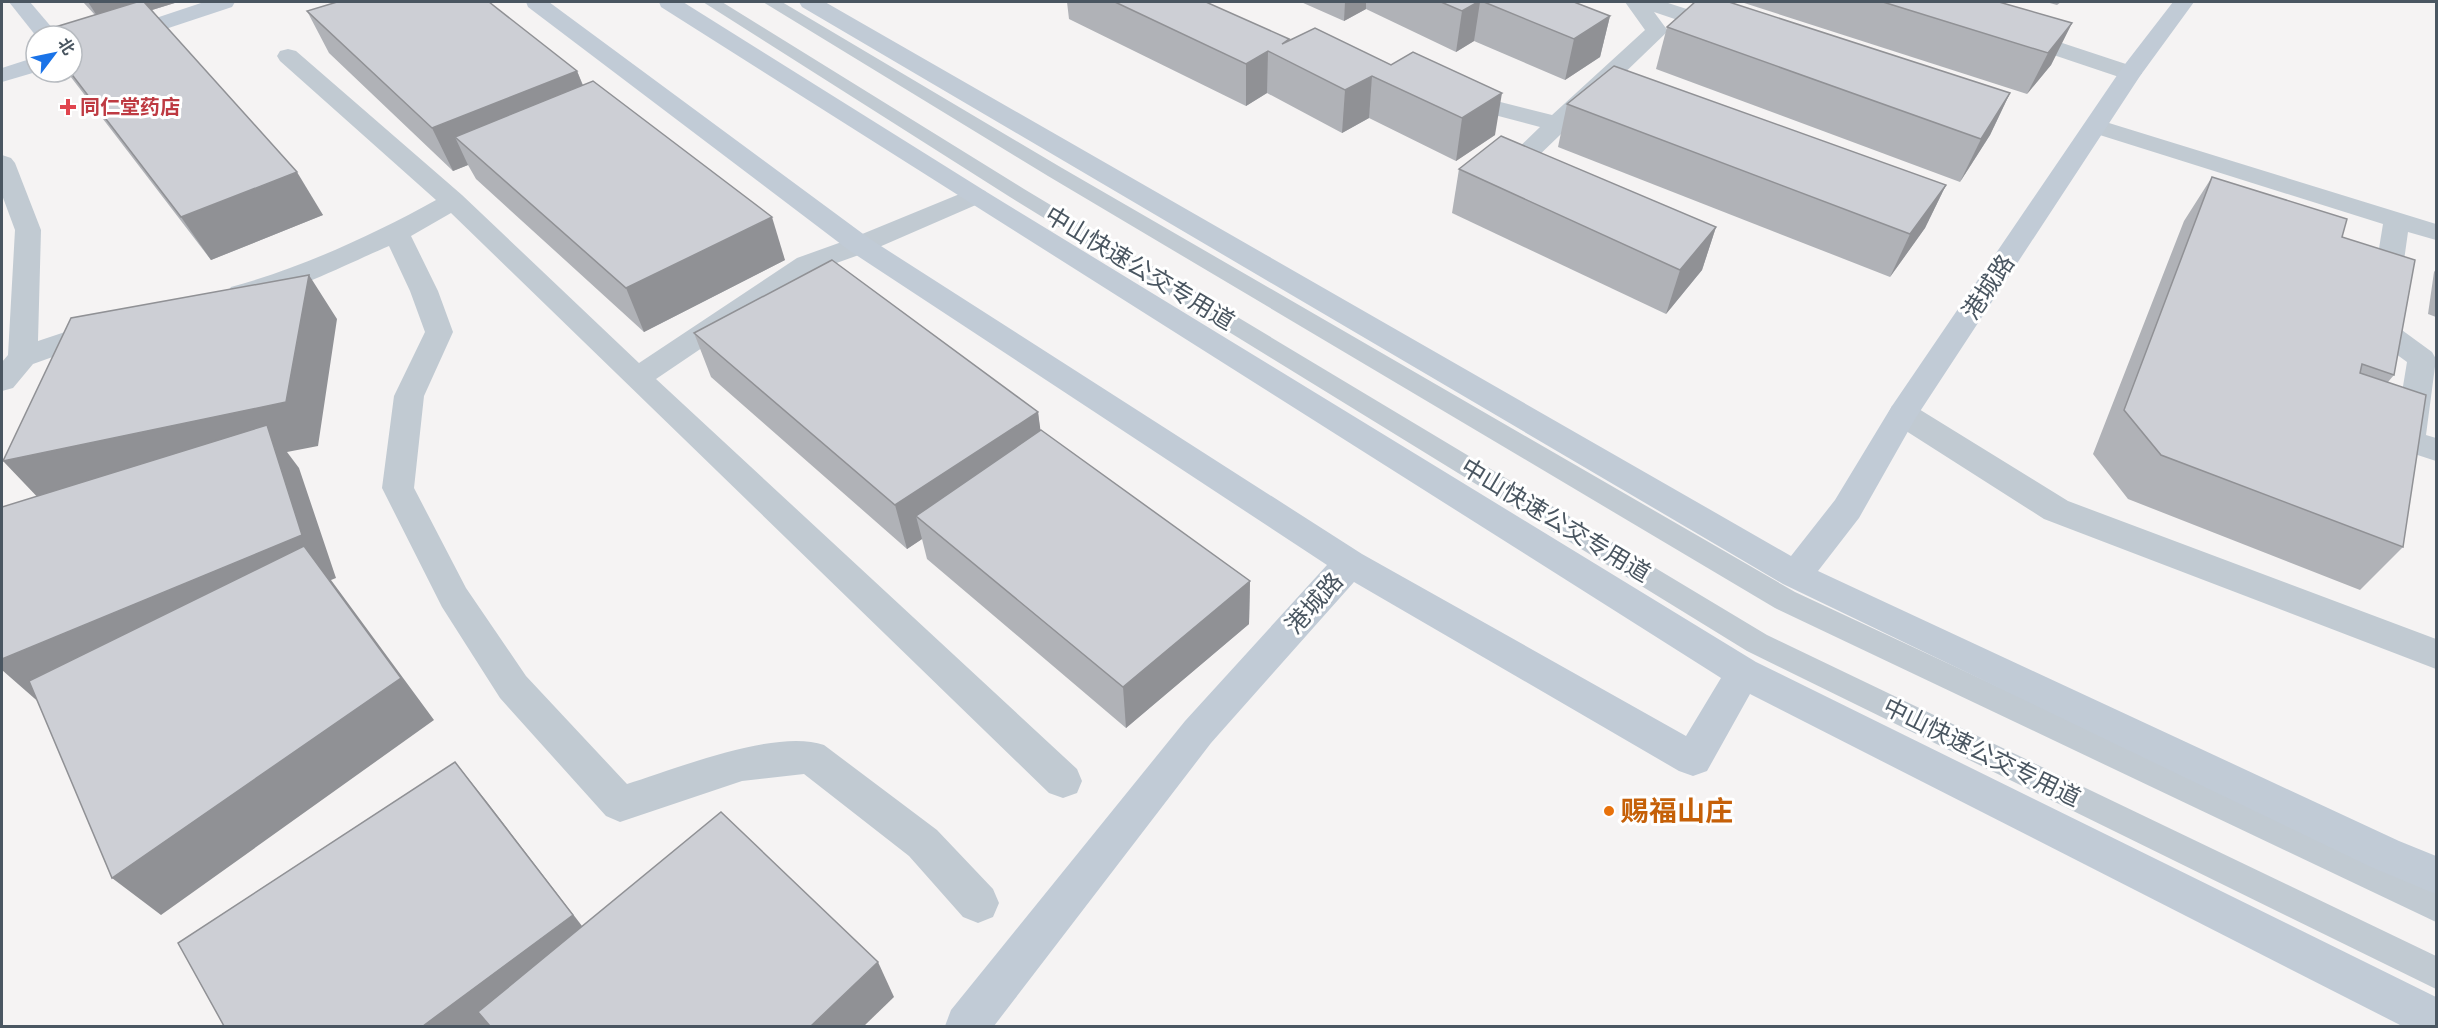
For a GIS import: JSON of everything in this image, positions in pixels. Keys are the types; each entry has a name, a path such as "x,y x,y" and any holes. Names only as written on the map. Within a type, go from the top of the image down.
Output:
{"street":[{"path":"19,2 38,24"},
{"path":"84,49 224,2"},
{"path":"536,2 860,245 1350,563"},
{"path":"669,2 976,196 1743,673 2436,1020"},
{"path":"810,2 1796,575 2385,854 2436,875"},
{"path":"1557,183 1516,165 1557,124 1611,88 1657,31 1635,2"},
{"path":"1644,2 1746,36"},
{"name":"港城路","path":"1796,575 1847,509 1903,414 2130,73 2184,2"},
{"path":"1994,28 2130,73"},
{"path":"288,56 453,201 1063,781"},
{"path":"2,75 24,68"},
{"path":"1431,91 1557,124"},
{"path":"2096,126 2436,232"},
{"path":"2,163 28,230 24,357"},
{"path":"637,378 807,264 860,245 976,196"},
{"path":"219,298 263,288 396,233 453,201"},
{"path":"2397,220 2380,328 2422,359 2410,441 2436,450"},
{"path":"396,233 424,291 439,332 409,396 399,488 454,597 513,687 620,804 742,764 810,757 923,843 978,903"},
{"path":"2,381 24,357 129,319"},
{"path":"1903,414 2056,510 2436,654"},
{"name":"港城路","path":"967,1026 1197,732 1350,563 1693,759 1743,673"}],"lane":[{"name":"中山快速公交专用道","path":"711,2 1017,193 1757,643 2436,973"},
{"name":"中山快速公交专用道","path":"771,2 1055,172 1785,600 2436,907"}],"building":[{"path":"137,2 144,2 297,172 181,217 79,84 84,84 84,24 65,24"},
{"path":"337,2 489,2 577,71 432,128 307,11"},
{"path":"1115,2 1206,2 1289,39 1282,44 1315,28 1391,65 1413,52 1502,93 1462,118 1372,76 1345,90 1268,51 1246,64"},
{"path":"1441,2 1478,2 1462,11"},
{"path":"1484,2 1574,2 1610,16 1574,39"},
{"path":"1695,2 1729,2 2010,93 1981,139 1667,27"},
{"path":"1883,2 1999,2 2072,23 2048,53"},
{"path":"1614,66 1946,185 1910,234 1567,104"},
{"path":"593,81 772,217 626,288 455,137"},
{"path":"1501,136 1716,227 1680,270 1459,169"},
{"path":"2212,177 2347,219 2342,237 2415,260 2394,375 2362,364 2360,373 2426,395 2403,547 2161,455 2124,410"},
{"path":"832,260 1038,412 895,505 694,333"},
{"path":"309,275 286,402 3,461 71,318"},
{"path":"267,425 302,535 2,659 2,507"},
{"path":"1041,430 1250,581 1123,687 916,516"},
{"path":"304,546 401,678 112,878 29,681"},
{"path":"455,762 573,915 423,1026 224,1026 178,943"},
{"path":"721,812 878,962 811,1026 490,1026 478,1012"}],"place":[{"name":"同仁堂药店","path":"68,107"},
{"name":"赐福山庄","path":"1609,811"}]}
